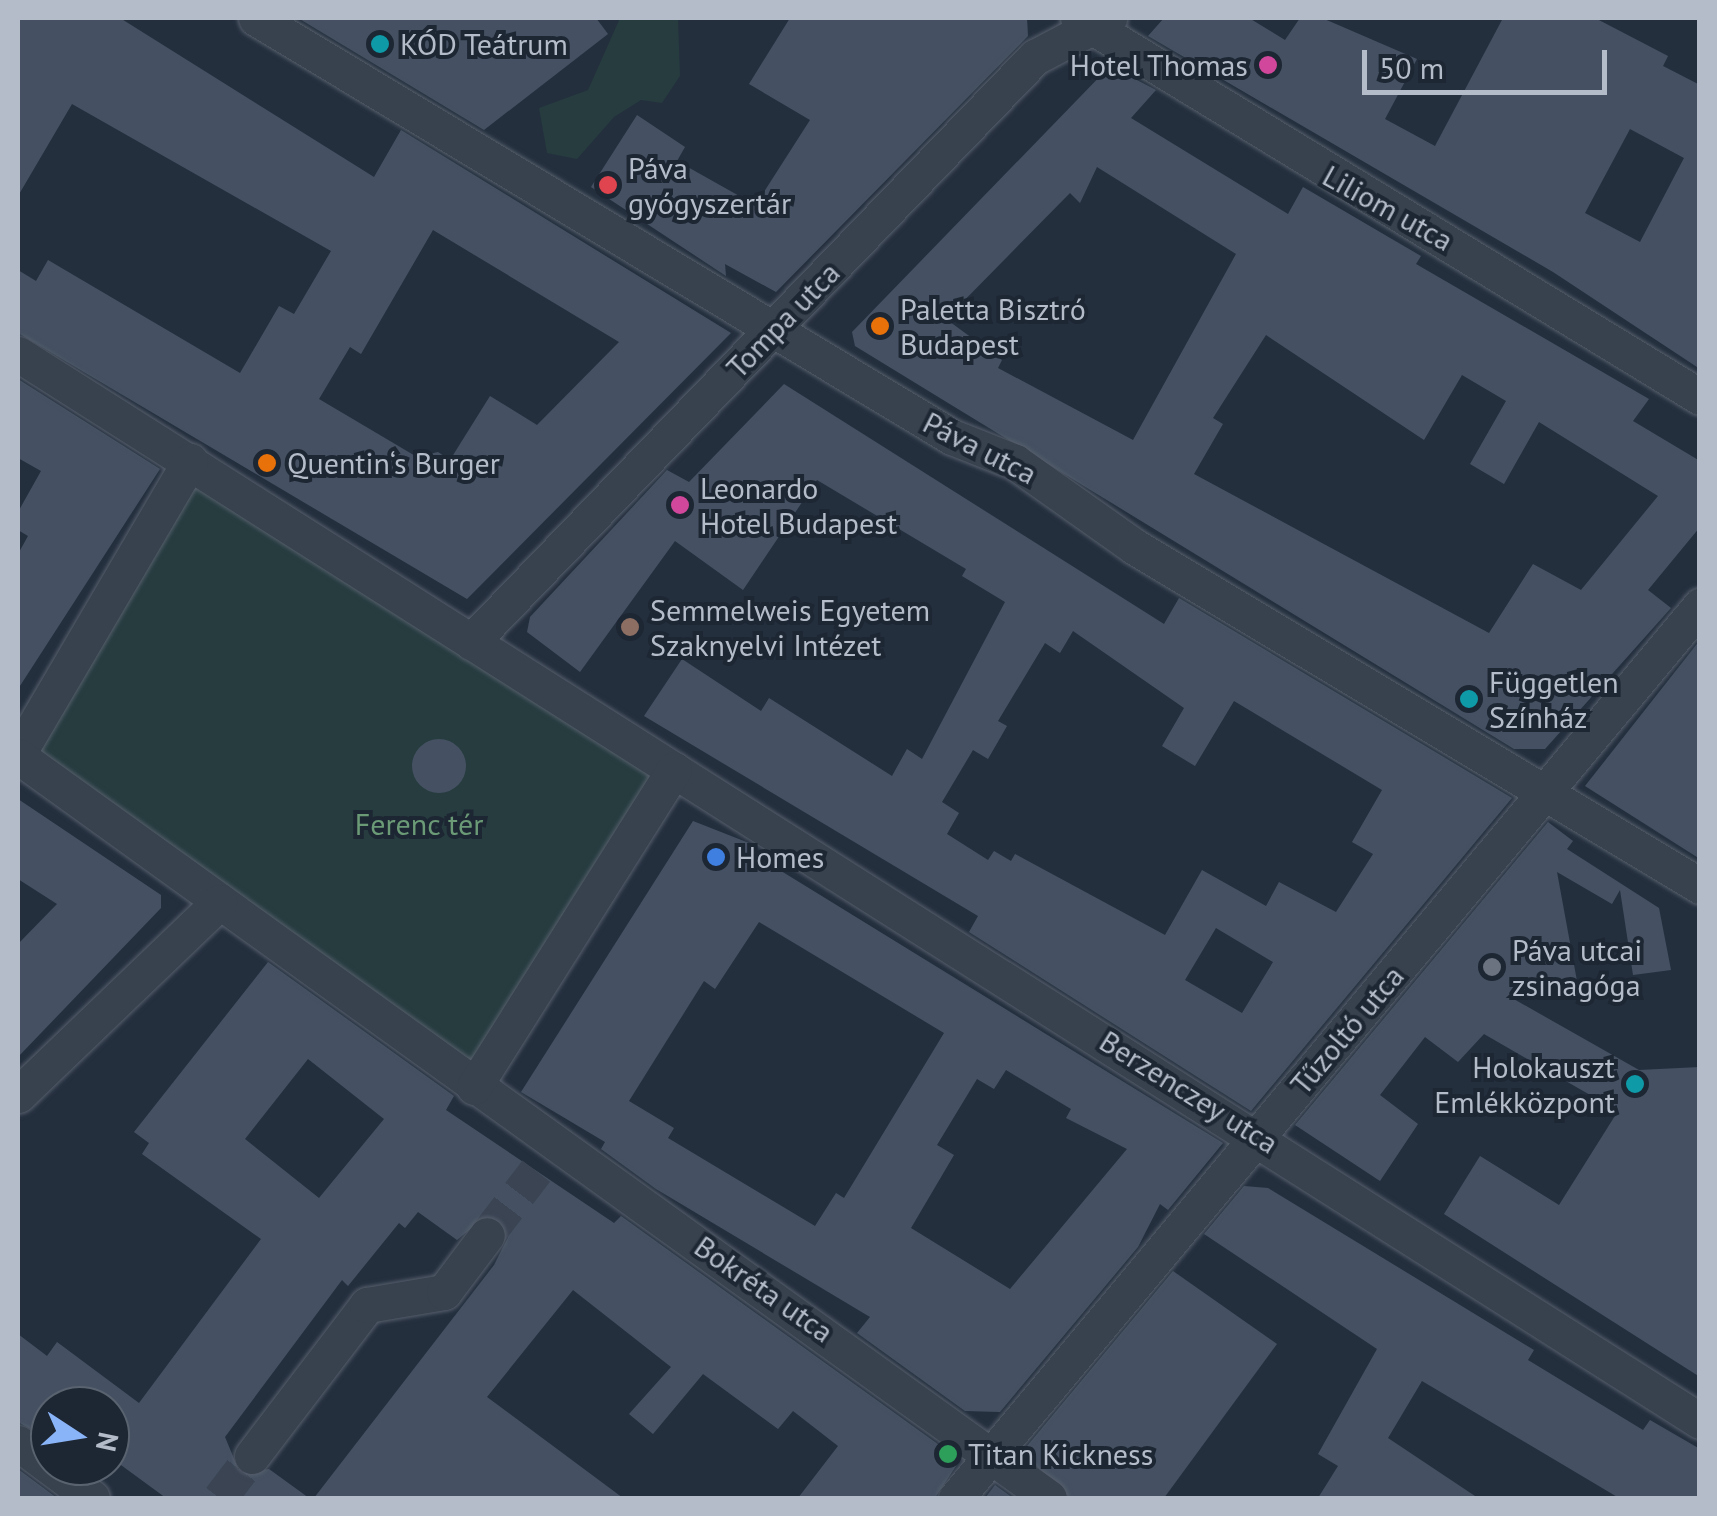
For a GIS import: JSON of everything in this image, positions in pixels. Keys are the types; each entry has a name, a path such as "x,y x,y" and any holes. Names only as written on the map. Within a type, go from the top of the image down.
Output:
{"street":[{"name":"Páva utca","path":"256,18 952,437 1015,462 1135,548 1700,886"},
{"name":"Tompa utca","path":"471,642 1034,57 1093,21"},
{"name":"Liliom utca","path":"1093,21 1700,397"},
{"path":"18,354 190,461 674,770 474,1087 18,755 190,461"},
{"name":"Tűzoltó utca","path":"956,1498 1700,606"},
{"name":"Berzenczey utca","path":"674,770 1260,1136 1700,1421"},
{"path":"18,1095 218,902"},
{"name":"Bokréta utca","path":"474,1087 546,1158 993,1453 1049,1498"},
{"path":"252,1456 367,1305 444,1292 487,1235"},
{"path":"18,1443 92,1498"}],"green space":[{"path":"620,18 678,18 680,76 662,103 641,100 614,117 577,159 547,153 539,108 588,90"},
{"name":"Ferenc tér","path":"190,461 674,770 474,1087 18,753"}],"building":[{"path":"18,18 120,18 374,177 401,130 731,333 467,599 18,333 18,270 36,281 48,260 240,373 279,306 294,314 331,251 72,104 18,196","holes":["433,230 619,342 537,425 490,396 450,460 438,452 417,457 319,399 350,347 361,354"]},
{"path":"298,18 596,18 608,34 484,130"},
{"path":"790,18 1027,18 1028,36 776,292 725,264 726,276 591,187 637,115 685,147 677,161 750,202 760,198 810,120 749,84"},
{"path":"1164,18 1249,18 1285,40 1300,18 1322,18 1417,59 1385,119 1435,146 1503,18 1595,18 1668,56 1663,66 1700,85 1700,369 1553,272 1148,36","holes":["1630,129 1684,158 1640,242 1585,213"]},
{"path":"1110,66 1156,90 1131,118 1288,214 1303,187 1421,256 1416,264 1649,399 1633,421 1700,461 1700,527 1648,590 1671,608 1545,749 1514,749 855,346 852,332","holes":["1097,167 1236,254 1133,440 998,368 1002,360 946,319 1070,193 1080,203","1266,335 1424,440 1462,375 1506,401 1470,464 1504,484 1539,422 1658,496 1581,590 1533,564 1489,633 1194,474 1223,424 1213,418"]},
{"path":"18,379 160,469 18,689 18,554 28,536 18,530 18,512 41,471 18,458"},
{"path":"784,384 1164,624 1179,598 1512,798 1251,1111 969,932 978,916 644,716 682,659 761,711 769,698 892,776 907,749 922,759 1005,602 962,576 966,569 817,480 743,590 675,541 580,672 527,632 530,617 667,470 689,482","holes":["1073,631 1184,708 1162,746 1195,766 1234,701 1382,790 1352,842 1373,854 1336,912 1279,882 1266,906 1202,870 1165,935 1015,854 1011,861 994,851 988,860 947,834 959,813 942,802 973,750 988,759 1007,726 998,721 1045,643 1060,653","1216,928 1273,962 1242,1013 1185,980"]},
{"path":"1700,640 1700,859 1585,786"},
{"path":"439,739 458,747 466,766 458,785 439,793 420,785 412,766 420,747"},
{"path":"18,799 161,895 161,908 18,1057 18,944 57,904 18,879"},
{"path":"693,821 749,843 760,858 1223,1143 1168,1210 1160,1204 1138,1247 1000,1412 965,1411 857,1333 870,1317 656,1189 601,1149 605,1142 521,1092","holes":["759,922 944,1033 844,1198 836,1193 815,1226 668,1138 674,1128 629,1101 704,981 715,989","1006,1070 1071,1109 1066,1118 1127,1149 1010,1289 911,1228 954,1155 937,1145 977,1079 994,1089"]},
{"path":"1548,822 1573,841 1567,849 1659,908 1671,970 1633,975 1620,890 1612,904 1557,872 1579,992 1512,998 1639,1070 1700,1067 1700,1377 1444,1214 1480,1156 1559,1205 1618,1111 1484,1034 1458,1062 1425,1037 1380,1095 1418,1124 1380,1181 1295,1125"},
{"path":"268,962 454,1096 446,1110 614,1223 621,1216 960,1460 935,1498 798,1498 838,1446 793,1411 778,1429 703,1374 653,1434 629,1414 671,1367 573,1290 487,1397 623,1498 314,1498 494,1265 508,1237 489,1214 457,1240 418,1212 405,1228 399,1223 348,1286 342,1280 225,1437 240,1473 269,1469 309,1498 166,1498 130,1472 130,1396 139,1403 261,1239 142,1154 149,1143 134,1132","holes":["308,1059 384,1119 319,1198 245,1139"]},
{"path":"1244,1186 1268,1188 1534,1350 1528,1360 1643,1430 1650,1420 1700,1449 1700,1498 1619,1498 1422,1381 1388,1438 1478,1498 1318,1498 1338,1466 1318,1454 1377,1349 1204,1234"},
{"path":"1173,1271 1277,1344 1164,1498 1070,1498 1022,1452"},
{"path":"18,1334 47,1356 57,1342 116,1386 30,1386 30,1429 18,1422"},
{"path":"18,1469 30,1478 30,1486 41,1486 57,1498 18,1498"},
{"path":"995,1485 1013,1498 985,1498"}],"tunnel":[{"path":"487,1235 536,1171"},
{"path":"220,1498 252,1456"}],"place":[{"name":"KÓD Teátrum","path":"380,44"},
{"name":"Hotel Thomas","path":"1268,65"},
{"name":"Páva gyógyszertár","path":"608,185"},
{"name":"Paletta Bisztró Budapest","path":"880,326"},
{"name":"Quentin‘s Burger","path":"267,463"},
{"name":"Leonardo Hotel Budapest","path":"680,505"},
{"name":"Semmelweis Egyetem Szaknyelvi Intézet","path":"630,627"},
{"name":"Független Színház","path":"1469,699"},
{"name":"Homes","path":"716,857"},
{"name":"Páva utcai zsinagóga","path":"1492,967"},
{"name":"Holokauszt Emlékközpont","path":"1635,1084"},
{"name":"Titan Kickness","path":"948,1454"}]}
